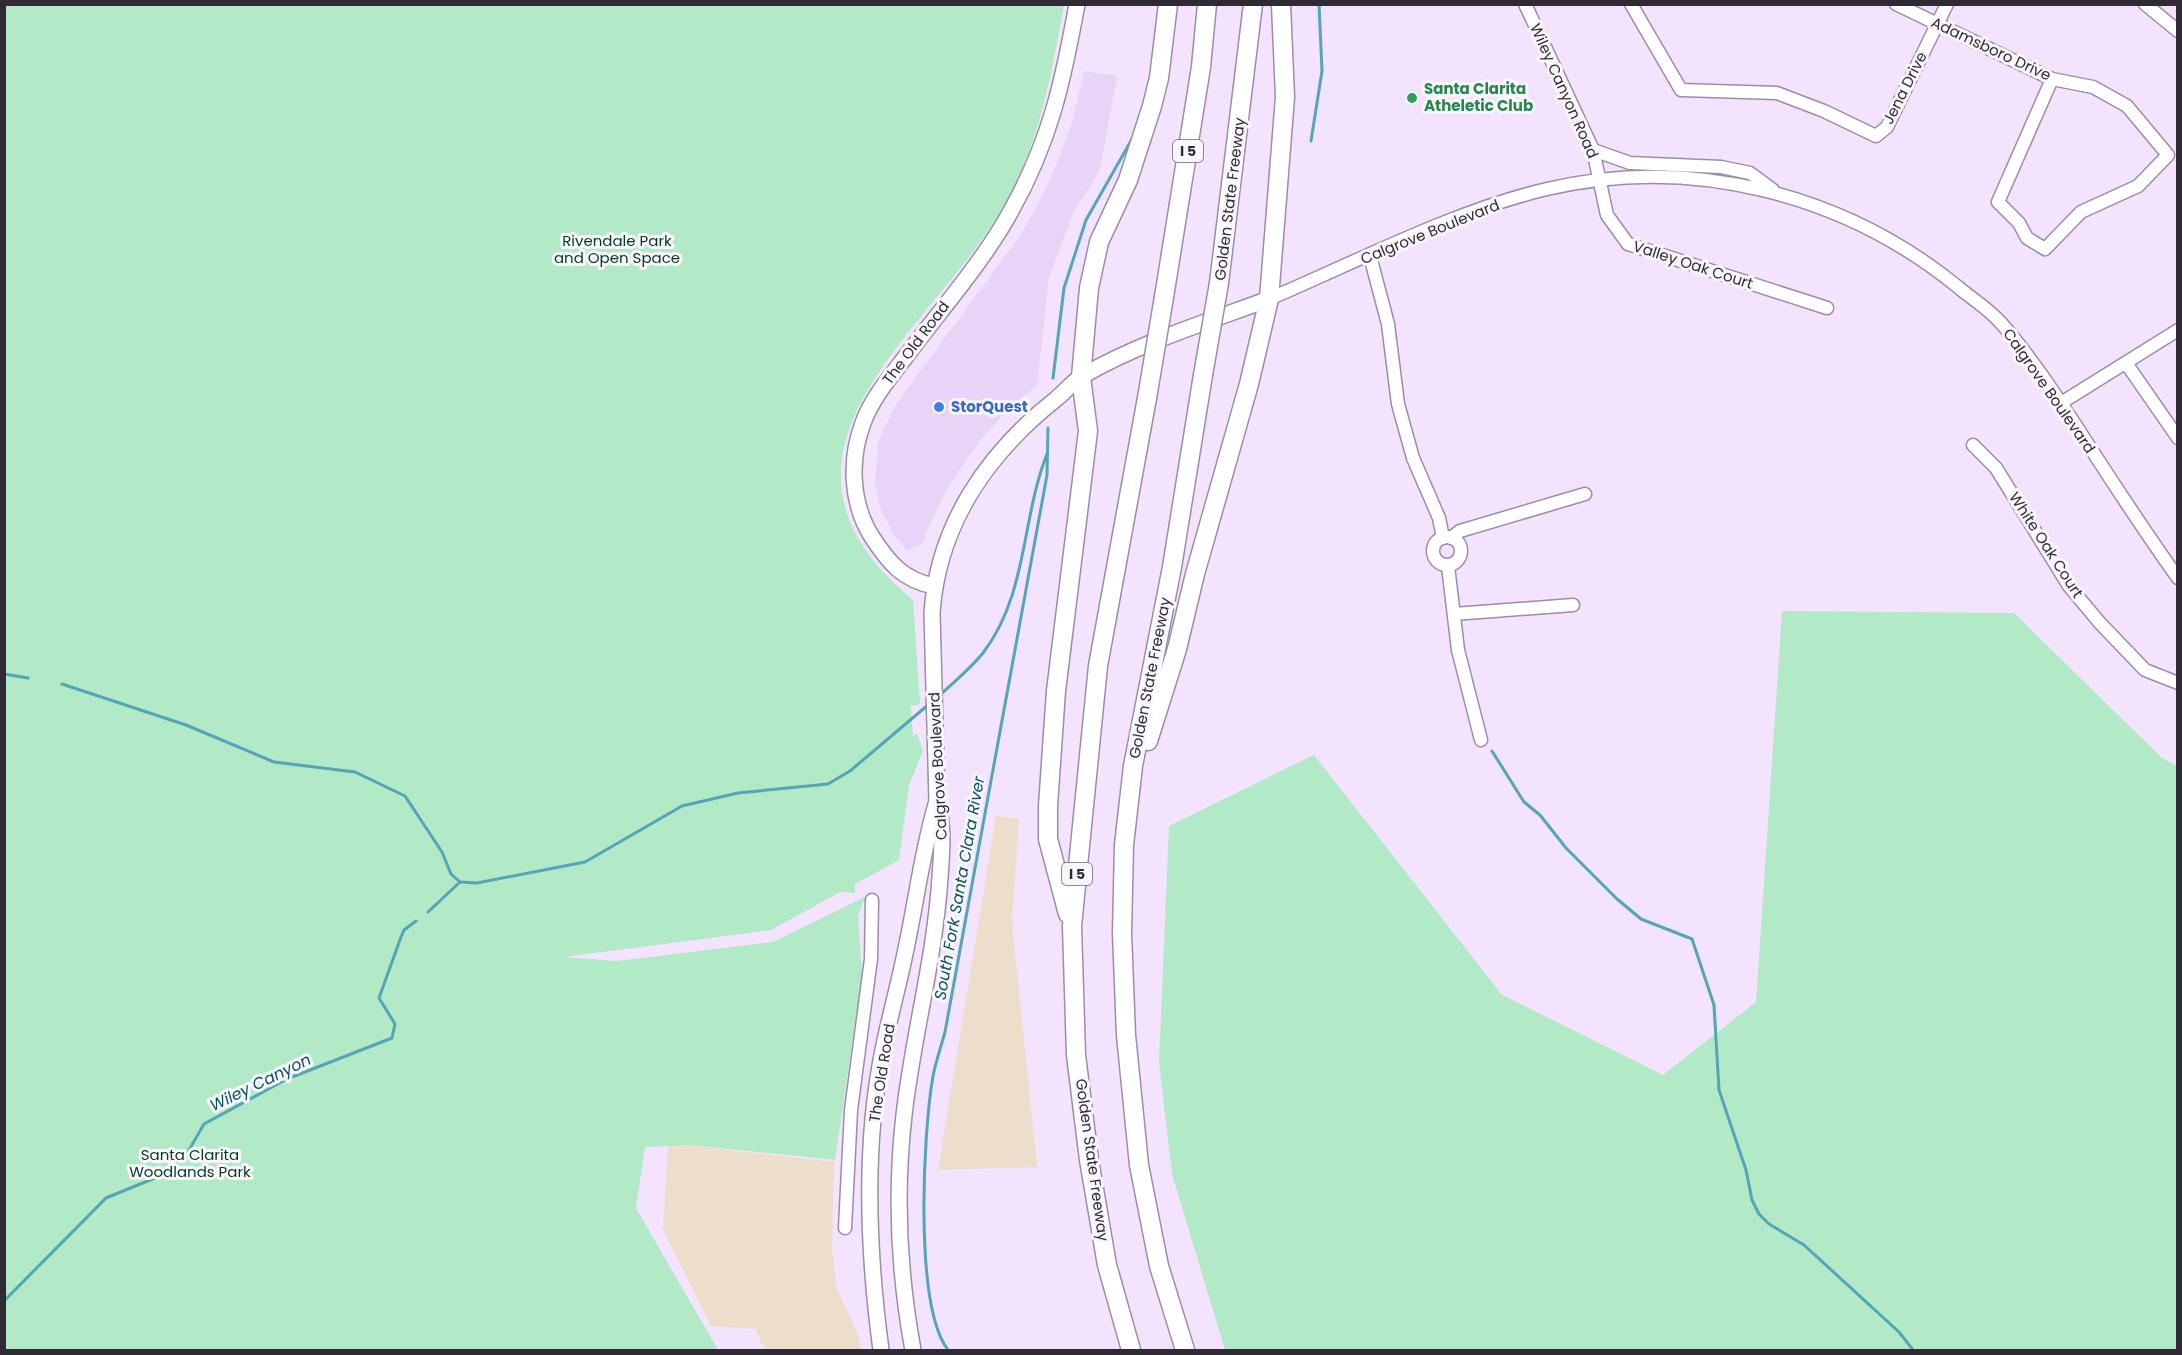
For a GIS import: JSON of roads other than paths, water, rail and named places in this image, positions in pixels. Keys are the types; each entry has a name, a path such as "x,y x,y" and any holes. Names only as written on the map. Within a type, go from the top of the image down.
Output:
{"highway":[{"path":"1072,926 1048,839 1048,806 1056,692 1088,431 1081,377 1093,265 1099,242 1128,180 1152,106 1159,78 1168,4"},
{"name":"Golden State Freeway","path":"1131,1350 1107,1265 1089,1160 1076,1055 1072,926 1098,666 1164,297 1201,68 1207,4"},
{"name":"Golden State Freeway","path":"1185,1350 1159,1266 1144,1187 1127,1046 1122,933 1125,845 1132,766 1172,567 1219,284 1253,4"},
{"path":"1129,800 1177,649 1195,574 1249,384 1269,299 1285,97 1281,4"}],"main road":[{"name":"The Old Road","path":"934,586 915,582 898,571 885,557 867,530 858,506 854,464 862,423 885,384 994,238 1032,173 1060,97 1077,4"},
{"name":"Calgrove Boulevard","path":"939,897 943,824 937,801 932,671 934,586 939,564 955,520 984,471 1023,426 1081,377 1140,348 1269,299"},
{"name":"The Old Road","path":"881,1350 871,1263 874,1108 882,1051 900,977 929,826 937,801"},
{"name":"The Old Road","path":"913,1350 905,1307 901,1262 899,1179 904,1115 939,897"}],"street":[{"name":"Wiley Canyon Road","path":"1525,4 1593,150 1601,178"},
{"name":"Jena Drive","path":"1631,4 1681,90 1776,93 1824,111 1876,136 1887,127 1947,4"},
{"name":"Adamsboro Drive","path":"1896,4 2052,79 2093,87 2127,106 2168,155 2138,186 2081,212 2045,249 2027,238 2019,223 1998,202 2052,79"},
{"path":"2145,4 2178,31"},
{"path":"1593,150 1630,163 1711,166 1750,173 1776,192"},
{"name":"Calgrove Boulevard","path":"1269,299 1480,210 1544,189 1601,178 1686,178 1726,182 1776,192 1834,211 1880,233 1925,261 1999,320 2061,403 2178,578"},
{"name":"Valley Oak Court","path":"1601,178 1607,215 1628,244 1827,308"},
{"path":"1370,256 1388,324 1398,404 1413,458 1448,538 1460,545 1461,556 1458,561 1448,566 1438,562 1433,552 1436,542 1448,538 1460,531 1585,494"},
{"path":"2061,403 2178,330"},
{"path":"2126,363 2178,438"},
{"name":"White Oak Court","path":"1973,445 1996,468 2069,586 2098,622 2145,670 2178,683"},
{"path":"1448,566 1461,667 1481,740"},
{"path":"1454,614 1573,605"},
{"path":"845,1228 851,1110 871,959 872,900"}],"waterway":[{"path":"1311,141 1322,71 1319,4"},
{"name":"South Fork Santa Clara River","path":"1053,378 1064,288 1086,220 1132,139"},
{"name":"South Fork Santa Clara River","path":"948,1350 937,1328 930,1297 926,1259 924,1176 929,1102 934,1070 945,1032 1047,475 1048,428"},
{"path":"940,695 968,670 998,630 1016,582 1032,505 1047,454"},
{"path":"4,674 28,678"},
{"path":"62,684 186,725 274,762 355,772 405,796 442,852 451,874 460,882 477,883 585,862 682,806 738,793 828,784 850,771 928,705"},
{"path":"1492,751 1524,802 1540,815 1566,848 1617,899 1641,919 1692,939 1714,1005 1719,1090 1746,1170 1752,1200 1759,1214 1769,1224 1804,1245 1899,1332 1913,1350"},
{"name":"Wiley Canyon","path":"428,912 460,882"},
{"name":"Wiley Canyon","path":"4,1301 106,1198 155,1178 185,1157 204,1124 287,1079 392,1038 395,1024 379,998 404,930 416,921"}],"place":[{"name":"Santa Clarita Atheletic Club","path":"1412,98"},
{"name":"StorQuest","path":"939,407"}],"park label":[{"name":"Rivendale Park and Open Space","path":"617,250"},
{"name":"Santa Clarita Woodlands Park","path":"190,1164"}]}
